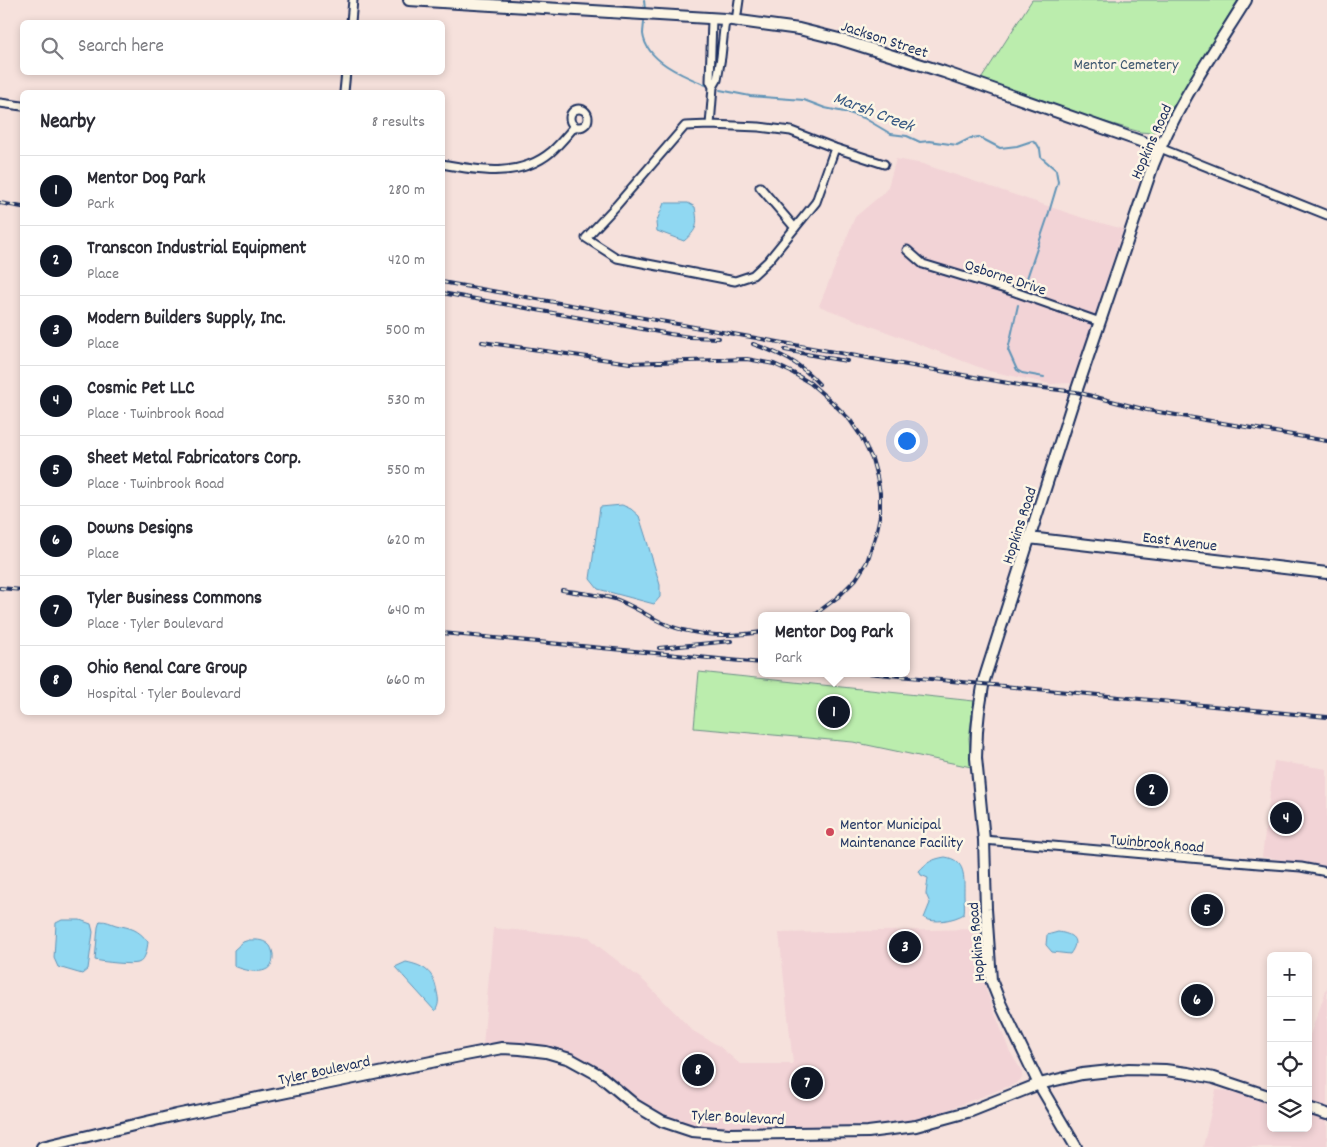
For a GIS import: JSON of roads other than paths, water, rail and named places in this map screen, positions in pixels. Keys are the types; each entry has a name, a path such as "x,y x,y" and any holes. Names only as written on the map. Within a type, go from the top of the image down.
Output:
{"street":[{"path":"351,20 353,0"},
{"name":"Jackson Street","path":"409,0 736,21 799,29 839,38 953,75 1160,148 1327,215"},
{"path":"736,21 739,0"},
{"name":"Hopkins Road","path":"1076,1147 1039,1084 1001,1005 992,980 986,909 984,840 976,758 979,711 984,680 1029,538 1160,148 1195,82 1246,0"},
{"path":"712,20 710,81 713,87"},
{"path":"710,126 713,87 717,80 721,57 724,20"},
{"path":"344,90 346,75"},
{"path":"0,103 20,106"},
{"path":"445,165 476,170 514,170 544,158 575,126"},
{"path":"835,148 816,202 768,261 753,275 736,281 617,258 586,238 685,126 759,127 791,131 884,164"},
{"path":"760,187 795,228"},
{"name":"Osborne Drive","path":"907,250 923,264 1015,292 1100,322"},
{"name":"East Avenue","path":"1029,538 1327,574"},
{"name":"Twinbrook Road","path":"984,840 1301,867 1327,872"},
{"name":"Tyler Boulevard","path":"42,1147 176,1115 502,1048 546,1052 570,1059 599,1075 634,1105 662,1121 692,1131 715,1133 868,1132 916,1126 971,1111 1039,1084 1082,1074 1130,1070 1165,1070 1214,1078 1267,1096"},
{"path":"1312,1109 1327,1114"}],"water":[{"path":"664,203 688,203 695,207 696,226 684,241 657,231 656,223"},
{"path":"622,505 631,509 639,516 660,585 660,597 654,604 598,589 590,579 600,507"},
{"path":"945,857 957,862 964,876 964,914 944,920 928,920 924,918 930,903 926,894 928,878 921,875 919,871 930,861"},
{"path":"62,920 80,920 91,924 93,932 88,969 82,974 58,967 54,958 56,923"},
{"path":"100,921 130,928 141,934 148,942 146,954 141,962 129,964 95,960"},
{"path":"1058,932 1071,936 1075,941 1070,954 1052,952 1046,945 1047,935"},
{"path":"249,940 263,941 271,947 273,954 270,967 265,970 253,971 234,966 234,950 243,942"},
{"path":"406,962 424,968 434,980 438,998 435,1011 395,967"}],"waterway":[{"name":"Marsh Creek","path":"644,0 645,10"},
{"name":"Marsh Creek","path":"644,22 643,34 646,44 658,60 677,72 706,85"},
{"name":"Marsh Creek","path":"720,90 750,96 804,100 825,108 864,118 891,134 907,136 920,142 929,141 957,145 971,138 979,137 1000,148 1017,146 1032,141 1037,144 1041,157 1056,170 1058,182 1023,290"},
{"name":"Marsh Creek","path":"1018,305 1008,350 1017,370 1022,373 1044,377"}],"railway":[{"path":"0,203 20,207"},
{"path":"445,283 1019,385 1076,392 1147,410 1327,441"},
{"path":"445,294 670,334 719,338"},
{"path":"482,342 630,363 747,359 774,364 810,383 850,420 861,436 872,459 880,493 880,516 867,562 856,579 838,597 818,612"},
{"path":"753,344 789,359 812,376 819,384"},
{"path":"785,350 847,361"},
{"path":"0,588 20,590"},
{"path":"562,590 615,599 663,623 687,631 712,635 758,632"},
{"path":"445,633 758,663"},
{"path":"659,648 731,641"},
{"path":"910,677 1327,717"}],"place":[{"name":"Mentor Dog Park","path":"834,712"},
{"name":"Transcon Industrial Equipment","path":"1152,790"},
{"name":"Cosmic Pet LLC","path":"1286,818"},
{"name":"Mentor Municipal Maintenance Facility","path":"830,832"},
{"name":"Sheet Metal Fabricators Corp.","path":"1207,910"},
{"name":"Modern Builders Supply, Inc.","path":"905,947"},
{"name":"Downs Designs","path":"1197,1000"},
{"name":"Ohio Renal Care Group","path":"698,1070"},
{"name":"Tyler Business Commons","path":"807,1083"}],"park label":[{"name":"Mentor Cemetery","path":"1126,63"}]}
